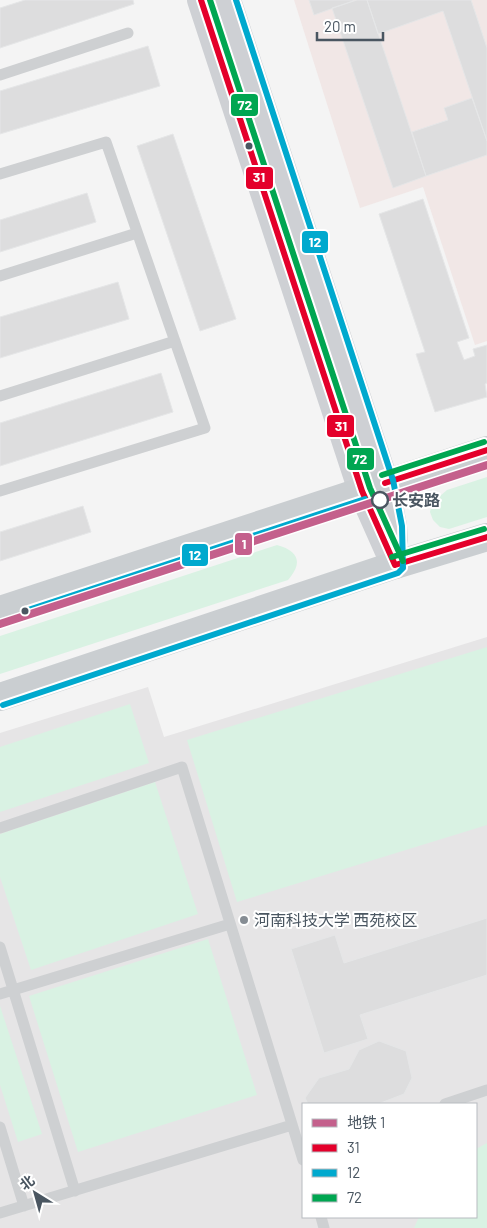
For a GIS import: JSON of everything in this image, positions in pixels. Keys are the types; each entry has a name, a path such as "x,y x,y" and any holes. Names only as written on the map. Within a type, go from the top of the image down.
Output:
{"main road":[{"path":"201,0 374,487 393,526 395,565"},
{"path":"227,0 374,487"},
{"path":"0,610 487,450"},
{"path":"0,698 395,565 487,537"}],"lane":[{"path":"0,75 128,33"},
{"path":"0,174 106,142 205,428 0,491"},
{"path":"0,276 137,233"},
{"path":"0,396 175,341"},
{"path":"0,828 182,767 302,1153"},
{"path":"0,994 230,924"},
{"path":"0,947 76,1191"},
{"path":"448,1103 487,1090"},
{"path":"0,1213 292,1125"},
{"path":"0,1127 24,1206"}],"shaded area":[{"path":"294,0 487,0 487,341 475,345 423,187 360,208"},
{"name":"河南科技大学 西苑校区","path":"487,637 487,1228 0,1228 0,733 148,687 164,737"}],"green space":[{"path":"487,477 487,517 449,529 440,527 433,520 430,512 432,503 447,490"},
{"path":"277,545 290,551 296,558 296,568 288,580 0,674 0,636"},
{"path":"487,647 487,825 237,902 187,740"},
{"path":"130,704 149,763 0,812 0,747"},
{"path":"155,782 198,914 31,970 0,877 0,834"},
{"path":"208,939 257,1095 78,1152 29,996"},
{"path":"0,1006 42,1134 18,1142 0,1085"},
{"path":"487,1143 487,1228 414,1228 419,1218 477,1218 477,1148"}],"building":[{"path":"25,0 133,0 134,4 0,48 0,8"},
{"path":"309,0 353,0 353,1 314,15"},
{"path":"357,0 367,0 426,176 393,188 332,8"},
{"path":"367,0 471,0 487,48 487,141 443,11 378,34"},
{"path":"148,46 160,86 0,134 0,91"},
{"path":"472,98 487,141 487,155 426,176 412,132 448,120 444,108"},
{"path":"173,134 236,319 200,331 137,146"},
{"path":"87,193 96,222 0,252 0,220"},
{"path":"423,199 469,338 457,342 464,360 475,356 473,349 487,345 487,383 485,384 487,397 435,412 416,354 425,352 379,214"},
{"path":"118,282 129,319 0,358 0,317"},
{"path":"161,373 173,412 0,466 0,423"},
{"path":"83,506 91,532 0,561 0,532"},
{"path":"487,918 487,975 360,1015 368,1039 324,1053 291,949 335,935 344,963"},
{"path":"379,1041 406,1051 412,1078 404,1094 381,1103 308,1103 305,1098 319,1078 349,1069 359,1050"}],"metro line":[{"name":"1","path":"0,624 487,465"}],"transit line":[{"name":"31","path":"201,0 362,491 395,565"},
{"name":"72","path":"210,0 370,488 403,561"},
{"name":"12","path":"3,705 398,573 403,568 402,526 393,480 236,0"},
{"name":"72","path":"382,475 484,442"},
{"name":"31","path":"385,483 487,450"},
{"name":"12","path":"25,611 365,499"},
{"name":"72","path":"392,557 484,529"},
{"name":"31","path":"395,565 487,537"}],"place":[{"name":"长安路","path":"380,500"},
{"name":"河南科技大学 西苑校区","path":"244,920"}]}
